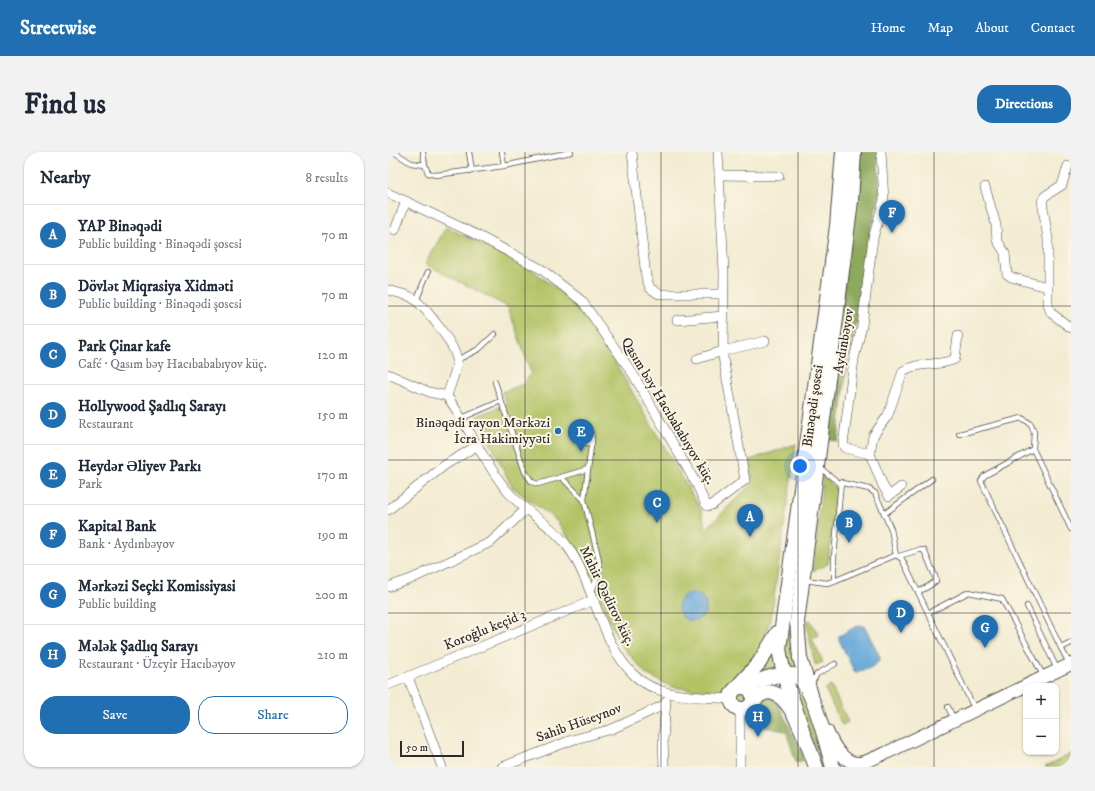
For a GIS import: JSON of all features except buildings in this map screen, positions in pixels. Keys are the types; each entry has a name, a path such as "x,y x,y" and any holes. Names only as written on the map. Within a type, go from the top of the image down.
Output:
{"main road":[{"name":"Binəqədi şosesi","path":"802,729 784,675 779,649 837,226 843,152"},
{"name":"Binəqədi şosesi","path":"832,767 798,646 797,622 851,200 854,152"},
{"path":"782,622 766,654 735,692 733,706 740,709 747,708 757,696 765,691 775,692 782,698 802,729 816,767"},
{"path":"833,743 841,754 853,762 863,762 886,753 1070,664"},
{"path":"735,692 784,675 792,675 800,678 844,767"},
{"path":"735,692 747,688 753,695 752,703"},
{"path":"869,767 886,753"}],"street":[{"path":"632,152 646,277 650,288 659,294 723,294"},
{"path":"718,152 723,294 723,351"},
{"name":"Aydınbəyov","path":"870,454 845,448 843,440 854,359 862,326 873,238 884,200 881,152"},
{"path":"1068,166 1062,185 1045,196 1042,201 1048,239 1047,286 1049,309 1071,328"},
{"path":"719,175 779,176"},
{"path":"985,187 996,225 998,240 1005,253 1007,274 1011,277 1047,286"},
{"name":"Qasım bəy Hacıbababıyov küç.","path":"388,193 473,233 541,269 582,301 633,374 708,506 712,505 745,480 723,351"},
{"path":"395,230 406,201"},
{"path":"388,290 413,298 433,318 453,350 457,360 447,396 429,392 388,374"},
{"path":"677,320 723,316"},
{"path":"901,487 889,496 883,486 870,454 873,436 888,415 903,371 908,367 949,362 955,359 958,336"},
{"path":"697,360 723,351 765,341"},
{"name":"Mahir Qədirov küç.","path":"447,396 508,492 525,510 547,524 561,537 572,553 616,651 635,676 652,688 669,693 735,692"},
{"path":"388,510 445,465 478,445"},
{"path":"388,587 411,579 491,542 525,510"},
{"name":"Koroğlu keçid 3","path":"388,685 592,597"},
{"path":"408,677 442,767"},
{"path":"664,767 664,705 669,693"},
{"name":"Sahib Hüseynov","path":"502,767 572,740 612,729 664,705"},
{"path":"740,709 740,767"}],"lane":[{"path":"394,152 411,163 425,165"},
{"path":"423,152 428,173 436,175 504,166 572,152"},
{"path":"469,152 472,170"},
{"path":"502,152 504,166"},
{"path":"416,301 428,272"},
{"path":"457,360 479,349 495,334"},
{"path":"495,382 527,478 538,484 588,469"},
{"path":"462,418 501,401"},
{"path":"959,434 1022,418 1031,424 1034,432 1033,449 1071,529"},
{"path":"592,444 584,500 600,568 592,597"},
{"path":"1033,449 984,476 981,481 1070,664"},
{"path":"817,465 842,482 869,489 875,493 891,529 898,556 902,559 975,710"},
{"path":"562,477 584,500"},
{"path":"884,514 932,479"},
{"path":"834,581 834,557 842,482"},
{"path":"802,580 823,583 834,581 898,556 924,550 936,581 918,592"},
{"path":"928,613 969,592 1002,599 1044,677"},
{"path":"1027,606 1058,671"},
{"path":"1061,648 1071,643"},
{"path":"812,700 813,679 822,670 835,664"},
{"path":"948,707 954,720"}],"green space":[{"path":"859,152 877,152 880,193 866,249 858,315 847,363 838,441 826,440"},
{"path":"446,227 527,266 576,304 602,340 701,510 706,529 753,482 747,461 796,444 771,618 759,651 732,685 723,691 702,691 672,687 646,674 621,645 579,553 557,521 512,487 477,416 507,404 502,392 524,384 531,373 508,307 425,264"},
{"path":"823,475 837,490 828,564 813,571"},
{"path":"789,609 791,641 796,667 789,667 784,646"},
{"path":"810,620 819,636 812,639 823,662 815,665 806,622"},
{"path":"774,648 775,669 752,679"},
{"path":"831,686 848,722 842,725 825,689"},
{"path":"739,691 745,691 749,695 749,701 745,705 739,705 735,701 735,695"},
{"path":"803,695 806,697 826,767 823,767 798,700"},
{"path":"768,696 776,699 805,760 796,762 786,731 751,725 757,702"},
{"path":"1071,754 1071,767 1045,767"}],"water":[{"path":"692,593 702,597 706,607 702,617 692,621 682,617 678,607 682,597"},
{"path":"859,625 865,627 880,657 874,665 856,672 854,671 839,640 839,636"}],"place":[{"name":"Kapital Bank","path":"892,233"},
{"name":"Binəqədi rayon Mərkəzi İcra Hakimiyyəti","path":"558,431"},
{"name":"Heydər Əliyev Parkı","path":"581,452"},
{"name":"Park Çinar kafe","path":"657,523"},
{"name":"YAP Binəqədi","path":"750,537"},
{"name":"Dövlət Miqrasiya Xidməti","path":"849,543"},
{"name":"Hollywood Şadlıq Sarayı","path":"901,633"},
{"name":"Mərkəzi Seçki Komissiyasi","path":"985,648"},
{"name":"Mələk Şadlıq Sarayı","path":"758,737"}]}
